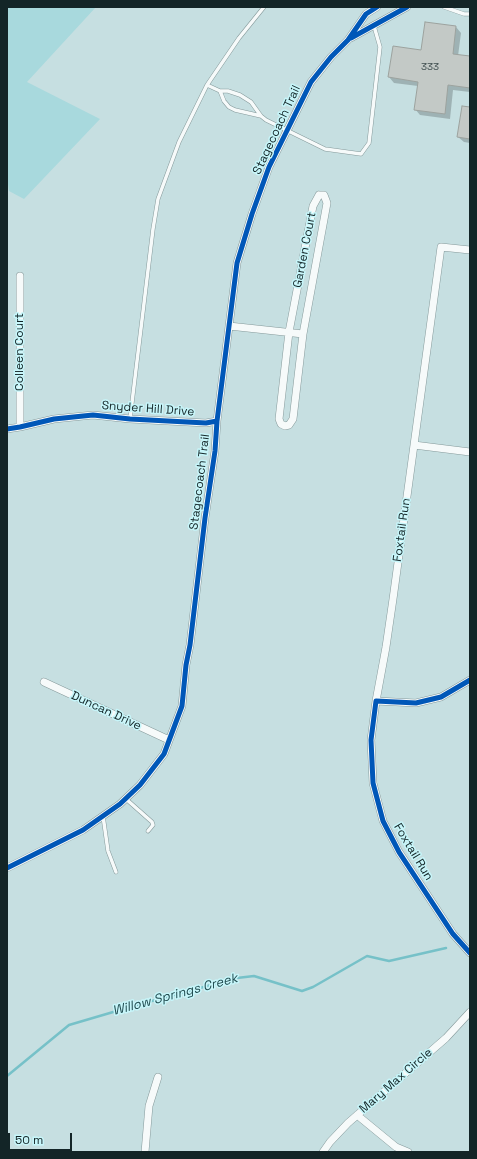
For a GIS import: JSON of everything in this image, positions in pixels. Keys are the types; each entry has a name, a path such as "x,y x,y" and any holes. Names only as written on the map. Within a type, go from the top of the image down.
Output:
{"street":[{"name":"Stagecoach Trail","path":"7,868 83,830 120,804 140,785 164,754 182,706 186,664 190,645 205,518 215,451 216,421 237,263 269,167 311,82 331,57 348,40 366,14 377,7"},
{"name":"Stagecoach Trail","path":"348,40 407,7"},
{"name":"Garden Court","path":"319,195 324,195 327,203 304,334 293,419 290,425 285,426 281,424 279,420 289,332 313,206 319,195"},
{"name":"Foxtail Run","path":"470,250 441,247 387,639 371,740 373,783 383,821 399,852 453,934 470,953"},
{"name":"Colleen Court","path":"20,276 20,428"},
{"path":"228,326 304,334"},
{"name":"Snyder Hill Drive","path":"7,428 20,428 54,419 93,416 206,423 216,421"},
{"path":"414,445 470,452"},
{"path":"376,701 422,702 441,697 470,680"},
{"name":"Duncan Drive","path":"44,682 168,740"},
{"name":"Mary Max Circle","path":"323,1152 330,1142 357,1115 446,1038 470,1012"},
{"path":"145,1152 149,1106 158,1077"},
{"path":"357,1115 396,1148 408,1152"}],"lane":[{"path":"130,419 158,199 179,142 207,85 239,38 264,7"},
{"path":"444,7 470,14"},
{"path":"207,85 220,91 235,93 246,98 266,120 325,149 361,154 369,143 380,47 373,25"},
{"path":"220,91 224,101 229,107 235,110 261,116"},
{"path":"126,798 152,822 153,825 148,831"},
{"path":"103,816 108,851 116,872"}],"shaded area":[{"path":"7,7 96,7 27,82 100,119 24,199 9,191 7,177"}],"building":[{"path":"425,22 456,26 453,54 470,56 470,88 448,85 445,114 414,110 418,82 388,77 393,46 421,50"},
{"path":"462,106 470,107 470,139 457,137"}],"waterway":[{"name":"Willow Springs Creek","path":"7,1076 69,1025 137,1005 237,978 254,976 302,991 313,987 367,956 389,961 446,948"}],"cycle path":[{"path":"7,868 83,830 120,804 140,785 164,754 182,706 205,518 215,451 217,421 237,263 252,214 269,167 311,82 331,57 348,40 366,14 377,7"},
{"path":"351,38 407,7"},
{"path":"7,429 54,419 93,415 130,419 206,423 217,421"},
{"path":"470,680 441,697 416,703 376,701 371,740 373,783 383,821 399,852 453,934 470,953"}]}
